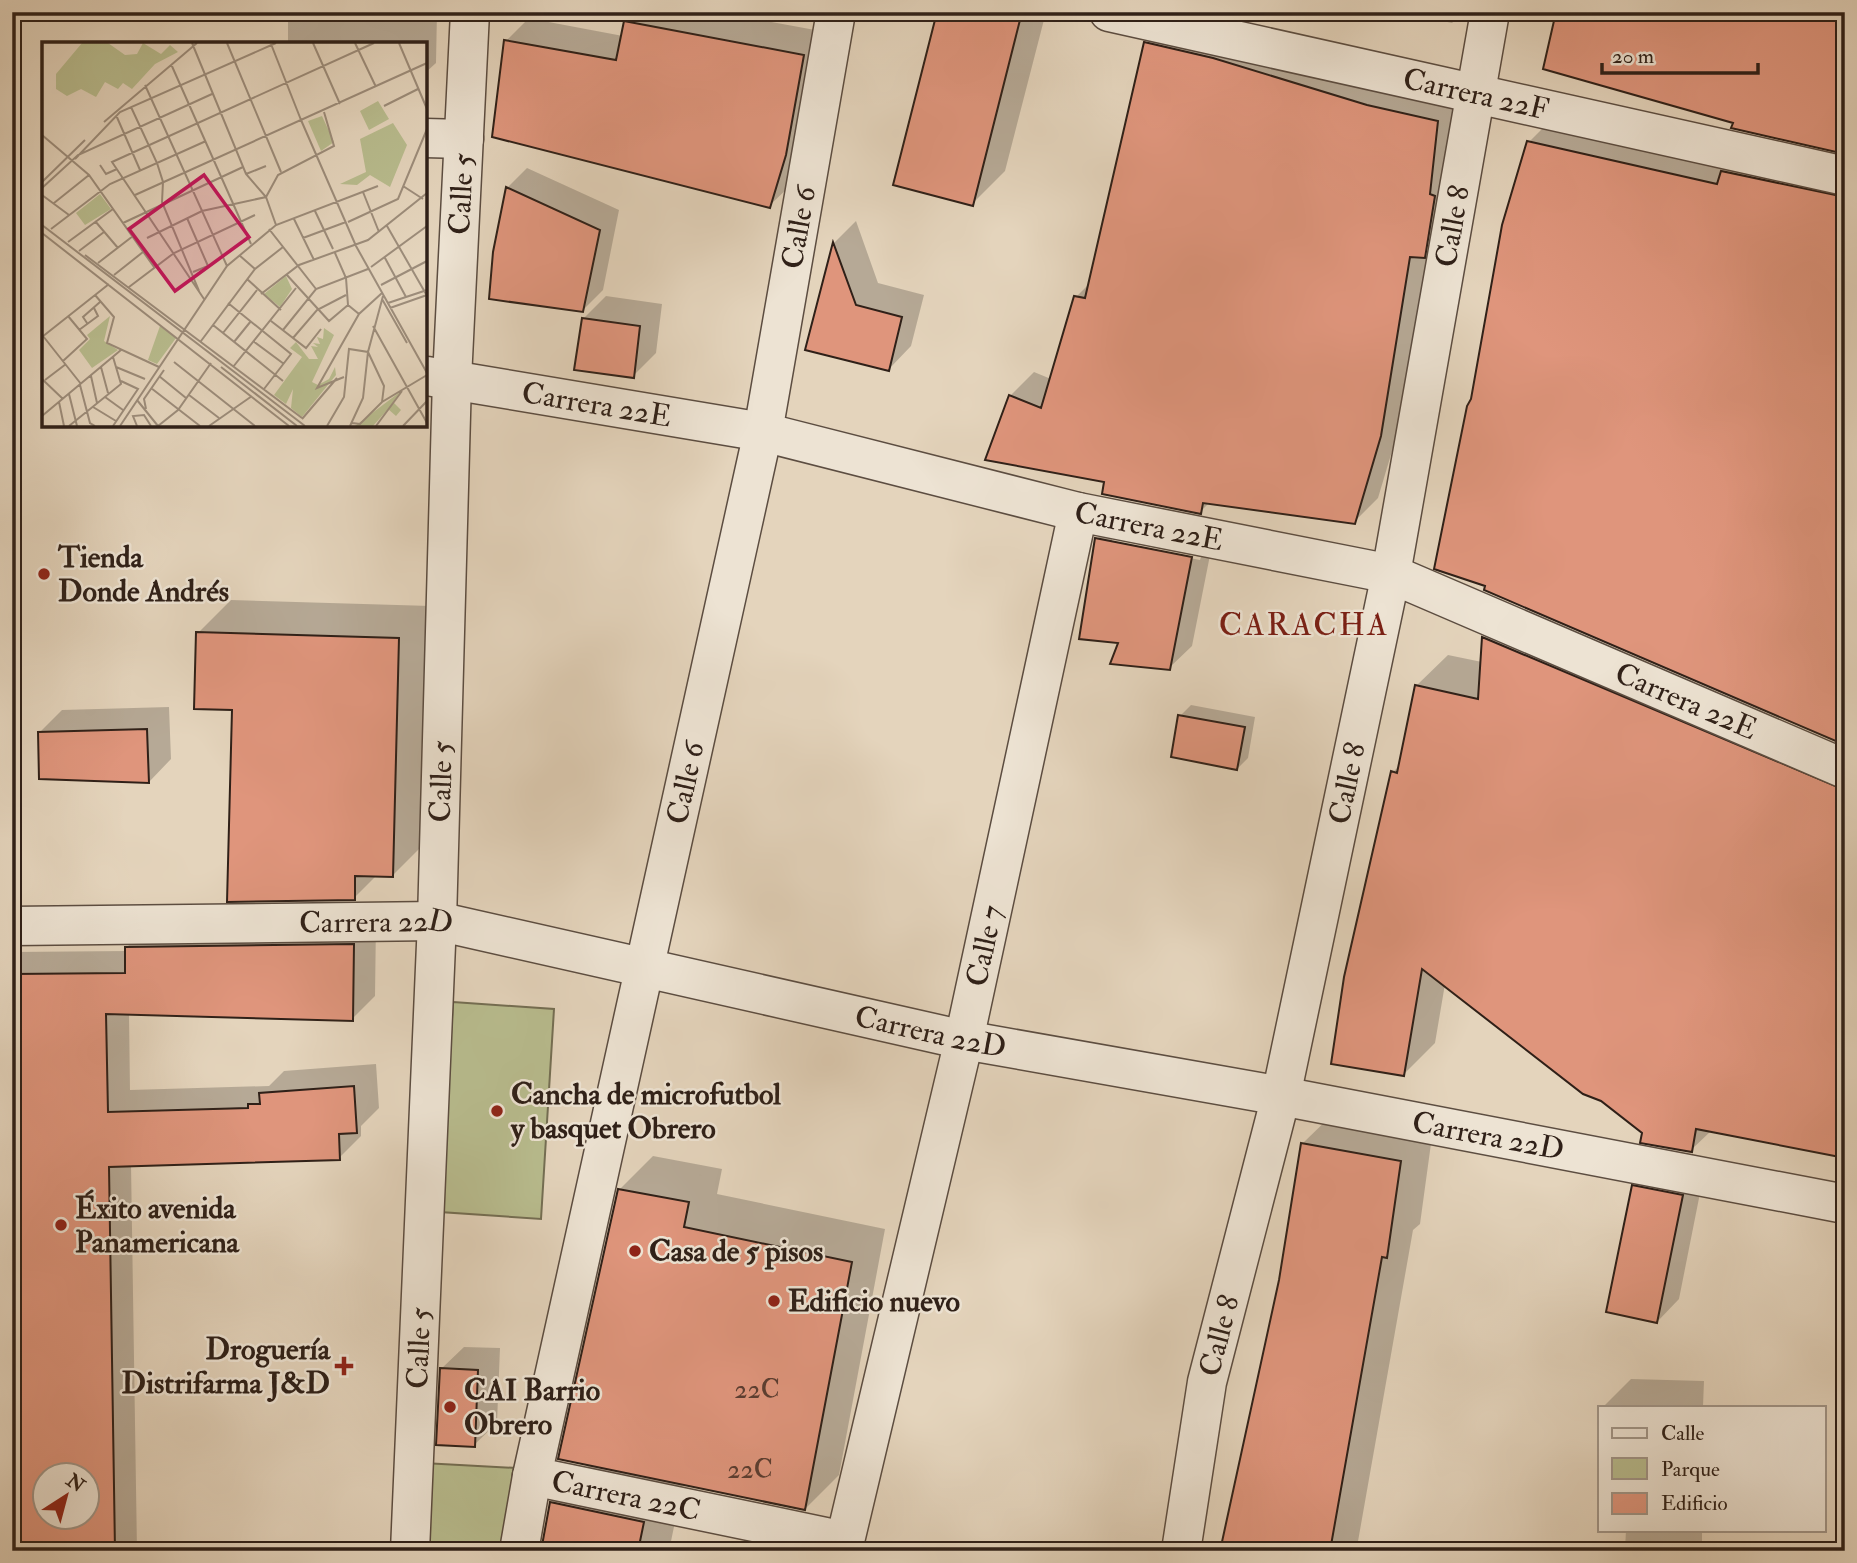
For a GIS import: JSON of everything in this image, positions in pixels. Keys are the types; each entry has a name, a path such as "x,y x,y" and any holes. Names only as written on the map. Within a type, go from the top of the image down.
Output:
{"street":[{"name":"Calle 5","path":"410,1551 437,921 439,377 464,139 470,12"},
{"name":"Calle 6","path":"519,1551 532,1476 762,432 836,12"},
{"name":"Carrera 22F","path":"1108,12 1845,176"},
{"name":"Calle 8","path":"1181,1551 1207,1381 1281,1096 1391,574 1490,12"},
{"path":"427,138 464,139"},
{"name":"Carrera 22E","path":"439,377 762,432 1078,512 1391,574 1845,769"},
{"name":"Calle 7","path":"845,1541 964,1040 1078,512"},
{"name":"Carrera 22D","path":"12,926 437,921 643,965 964,1040 1281,1096 1845,1204"},
{"name":"Carrera 22C","path":"532,1476 845,1541"}],"green space":[{"name":"Cancha de microfutbol y basquet Obrero","path":"453,1002 554,1009 541,1219 440,1212"},
{"path":"423,1463 517,1468 501,1551 420,1551"}],"building":[{"path":"937,12 1022,12 973,206 893,185"},
{"path":"1556,12 1845,12 1845,154 1731,128 1733,123 1543,69"},
{"path":"624,21 804,55 786,155 770,208 492,137 504,40 616,60"},
{"path":"1144,42 1213,58 1367,105 1438,121 1430,194 1435,196 1425,258 1410,257 1381,436 1355,524 1203,503 1201,514 1102,494 1104,482 985,460 1009,395 1041,408 1074,296 1085,298"},
{"path":"1527,141 1717,184 1721,171 1845,197 1845,745 1484,590 1485,586 1434,569 1467,406 1471,399 1502,225"},
{"path":"506,187 600,230 583,312 489,299 493,252"},
{"path":"833,242 856,305 902,317 889,371 805,350"},
{"path":"582,318 640,326 634,378 574,370"},
{"path":"1095,538 1192,557 1170,670 1110,664 1118,643 1079,639"},
{"path":"196,632 399,638 393,877 355,876 355,900 227,902 232,710 194,709"},
{"path":"1482,637 1845,790 1845,1158 1696,1129 1692,1152 1640,1143 1642,1133 1601,1101 1583,1094 1422,969 1404,1076 1331,1064 1344,977 1391,771 1397,773 1415,685 1478,699"},
{"path":"1178,715 1245,727 1237,770 1171,757"},
{"path":"147,729 149,783 39,779 38,732"},
{"name":"Éxito avenida Panamericana","path":"354,944 353,1021 106,1014 108,1112 248,1108 248,1104 260,1104 259,1093 354,1086 357,1133 339,1134 340,1160 109,1167 115,1551 12,1551 12,974 125,973 125,947"},
{"path":"1301,1143 1401,1161 1387,1258 1382,1257 1330,1551 1220,1551 1279,1280"},
{"path":"1632,1185 1683,1195 1657,1323 1606,1312"},
{"path":"618,1189 689,1202 684,1227 852,1262 805,1510 558,1459"},
{"name":"CAI Barrio Obrero","path":"440,1368 478,1370 475,1447 436,1445"},
{"path":"550,1502 644,1522 638,1551 541,1551"}],"place":[{"name":"Tienda Donde Andrés","path":"44,574"},
{"name":"Cancha de microfutbol y basquet Obrero","path":"497,1111"},
{"name":"Éxito avenida Panamericana","path":"61,1225"},
{"name":"Casa de 5 pisos","path":"635,1251"},
{"name":"Edificio nuevo","path":"774,1301"},
{"name":"Droguería Distrifarma J&D","path":"344,1366"},
{"name":"CAI Barrio Obrero","path":"450,1407"}],"district":[{"name":"CARACHA","path":"1304,625"}]}
